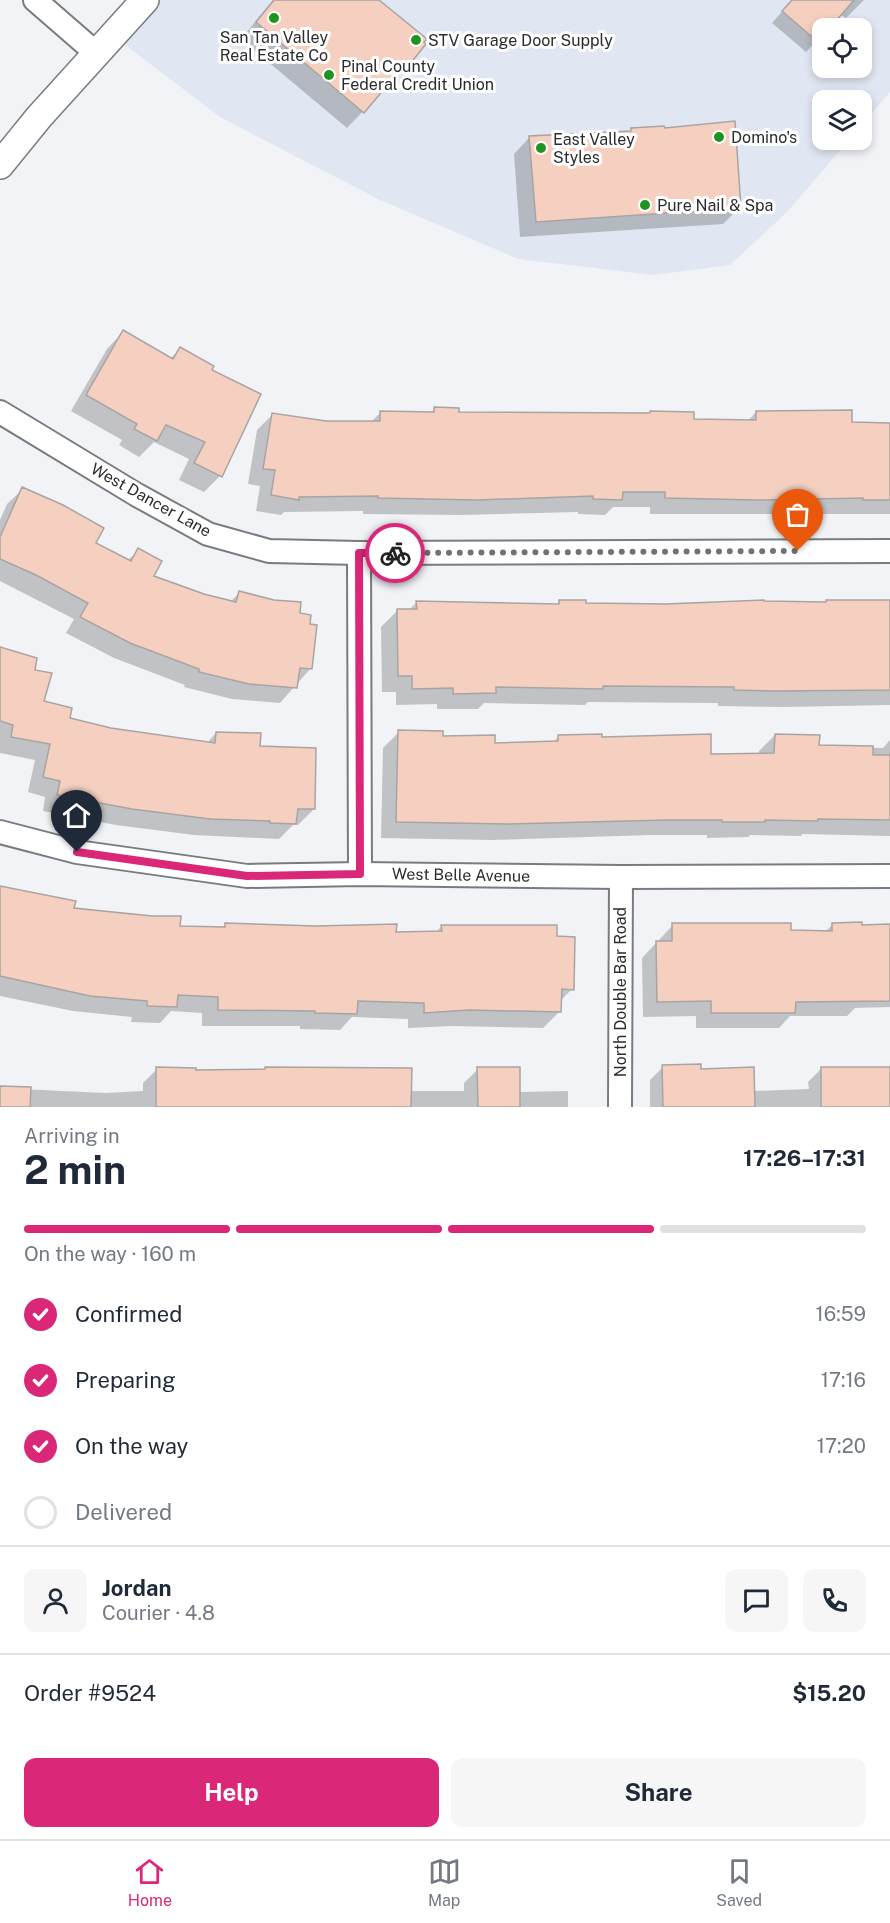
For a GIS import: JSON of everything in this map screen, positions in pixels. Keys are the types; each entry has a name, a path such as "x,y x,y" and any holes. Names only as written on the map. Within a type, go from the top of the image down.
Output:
{"street":[{"path":"35,0 96,53"},
{"path":"0,165 96,53 145,0"},
{"name":"West Dancer Lane","path":"0,412 137,495 208,534 269,551 359,553 890,551"},
{"path":"359,553 360,874"},
{"name":"West Belle Avenue","path":"0,832 77,852 247,876 360,874 621,877 890,876"},
{"name":"North Double Bar Road","path":"620,1107 621,877"}],"shaded area":[{"path":"145,0 890,0 890,92 872,113 872,90 812,90 812,150 840,150 787,212 730,265 653,275 518,259 380,200 220,117 112,35"}],"building":[{"path":"274,0 379,0 427,39 424,42 426,44 410,64 407,62 364,113 256,22"},
{"path":"792,0 854,0 839,18 812,18 812,37 782,11"},
{"path":"735,121 741,208 536,222 529,136 631,131 631,128 664,126 665,128"},
{"path":"123,330 173,359 180,347 214,366 212,370 261,394 222,477 194,463 205,442 166,425 157,441 134,429 137,424 86,395"},
{"path":"434,407 459,408 459,412 694,412 694,419 756,420 756,411 852,410 852,422 890,423 890,500 665,498 665,492 623,492 622,500 593,499 593,496 477,500 378,498 378,496 299,497 299,500 271,495 275,470 263,469 272,413 326,421 380,421 380,411 434,412"},
{"path":"22,487 63,505 104,528 96,543 131,561 138,548 162,561 154,576 204,594 236,602 239,591 274,600 301,602 300,613 311,615 310,624 317,625 312,669 300,668 297,688 249,684 199,672 199,669 130,643 80,617 88,603 0,559 0,537"},
{"path":"559,600 586,600 586,603 666,604 764,600 826,602 826,600 890,600 890,690 774,691 734,690 734,687 603,686 603,689 496,687 496,693 453,694 453,688 412,689 412,676 398,676 397,609 417,609 416,601 559,604"},
{"path":"0,647 37,658 35,670 52,673 44,701 72,708 70,718 111,728 215,743 216,732 261,733 260,746 316,748 315,809 298,809 296,824 270,823 270,821 210,819 132,809 57,795 60,781 43,777 50,744 11,737 13,725 0,721"},
{"path":"398,730 443,731 443,736 495,735 495,743 558,741 558,735 602,734 602,737 711,734 711,754 774,753 775,734 820,735 819,745 873,746 873,755 890,755 890,820 818,819 818,821 722,822 722,820 667,820 508,824 396,822"},
{"path":"0,886 76,901 74,908 152,916 181,916 180,926 225,927 225,923 316,926 397,924 396,932 442,931 441,925 557,925 557,936 575,937 574,990 562,989 561,1012 469,1010 424,1013 424,1003 358,1001 357,1014 218,1010 218,997 178,995 177,1007 147,1006 147,1001 90,996 0,976"},
{"path":"862,922 862,925 890,924 890,1001 796,1002 795,1013 711,1013 711,1001 657,1002 656,941 672,941 672,923 791,923 791,930 832,931 832,923"},
{"path":"701,1064 701,1069 754,1067 755,1107 663,1107 662,1065"},
{"path":"156,1067 196,1068 196,1070 265,1069 265,1067 412,1068 411,1107 156,1107"},
{"path":"477,1067 520,1067 520,1107 478,1107"},
{"path":"821,1067 890,1067 890,1107 821,1107"},
{"path":"0,1086 31,1087 30,1107 0,1107"}],"way so far":[{"path":"395,553 798,551"}],"place":[{"name":"San Tan Valley Real Estate Co","path":"274,18"},
{"name":"STV Garage Door Supply","path":"416,40"},
{"name":"Pinal County Federal Credit Union","path":"329,75"},
{"name":"Domino's","path":"719,137"},
{"name":"East Valley Styles","path":"541,148"},
{"name":"Pure Nail & Spa","path":"645,205"}],"route":[{"path":"77,852 247,876 360,874 359,553 395,553"}]}
